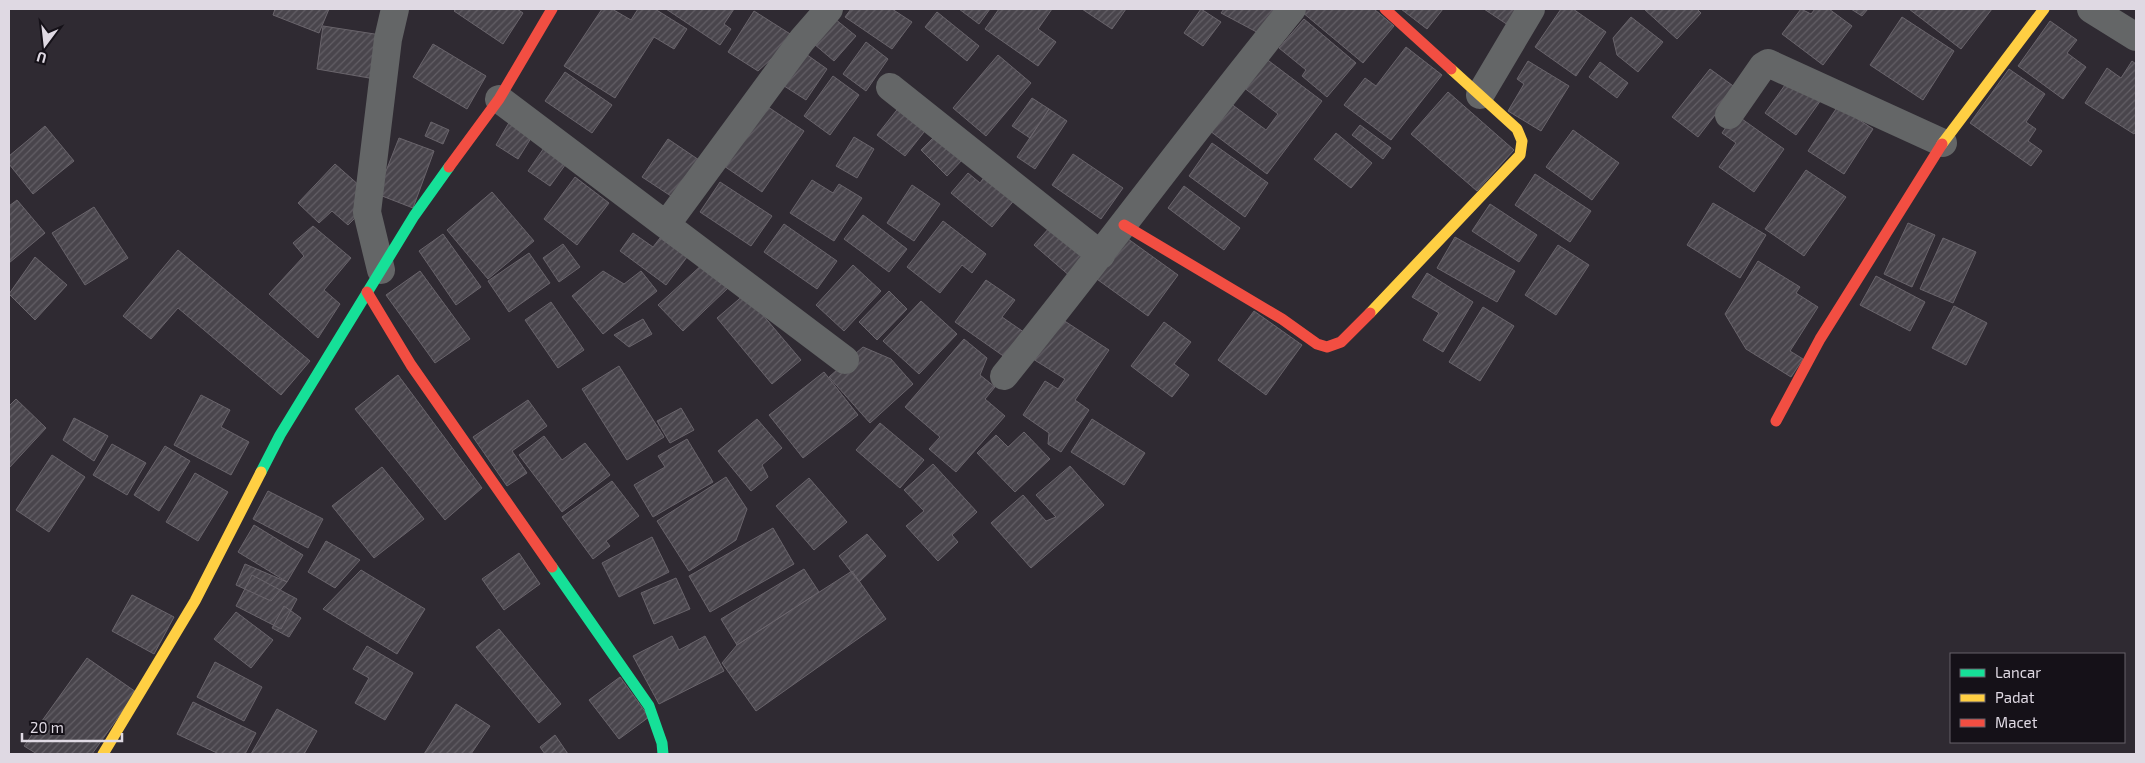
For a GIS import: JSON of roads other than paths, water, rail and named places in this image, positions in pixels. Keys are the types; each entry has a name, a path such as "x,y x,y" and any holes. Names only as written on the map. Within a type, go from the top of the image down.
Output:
{"street":[{"path":"396,9 388,38 368,212 374,281 416,373 649,706 664,754"},
{"path":"103,754 195,601 280,435 414,216 499,99 552,9"},
{"path":"666,225 802,40 829,9"},
{"path":"1004,376 1124,226 1222,95 1292,9"},
{"path":"1124,226 1282,319 1317,344 1328,347 1341,342 1390,294 1520,155 1523,139 1517,129 1385,9"},
{"path":"1480,95 1531,9"},
{"path":"1776,422 1820,339 1943,143 2044,9"},
{"path":"2091,9 2136,37"},
{"path":"1729,115 1763,66 1768,63 1943,143"},
{"path":"890,87 1101,255"},
{"path":"499,99 845,360"}]}
